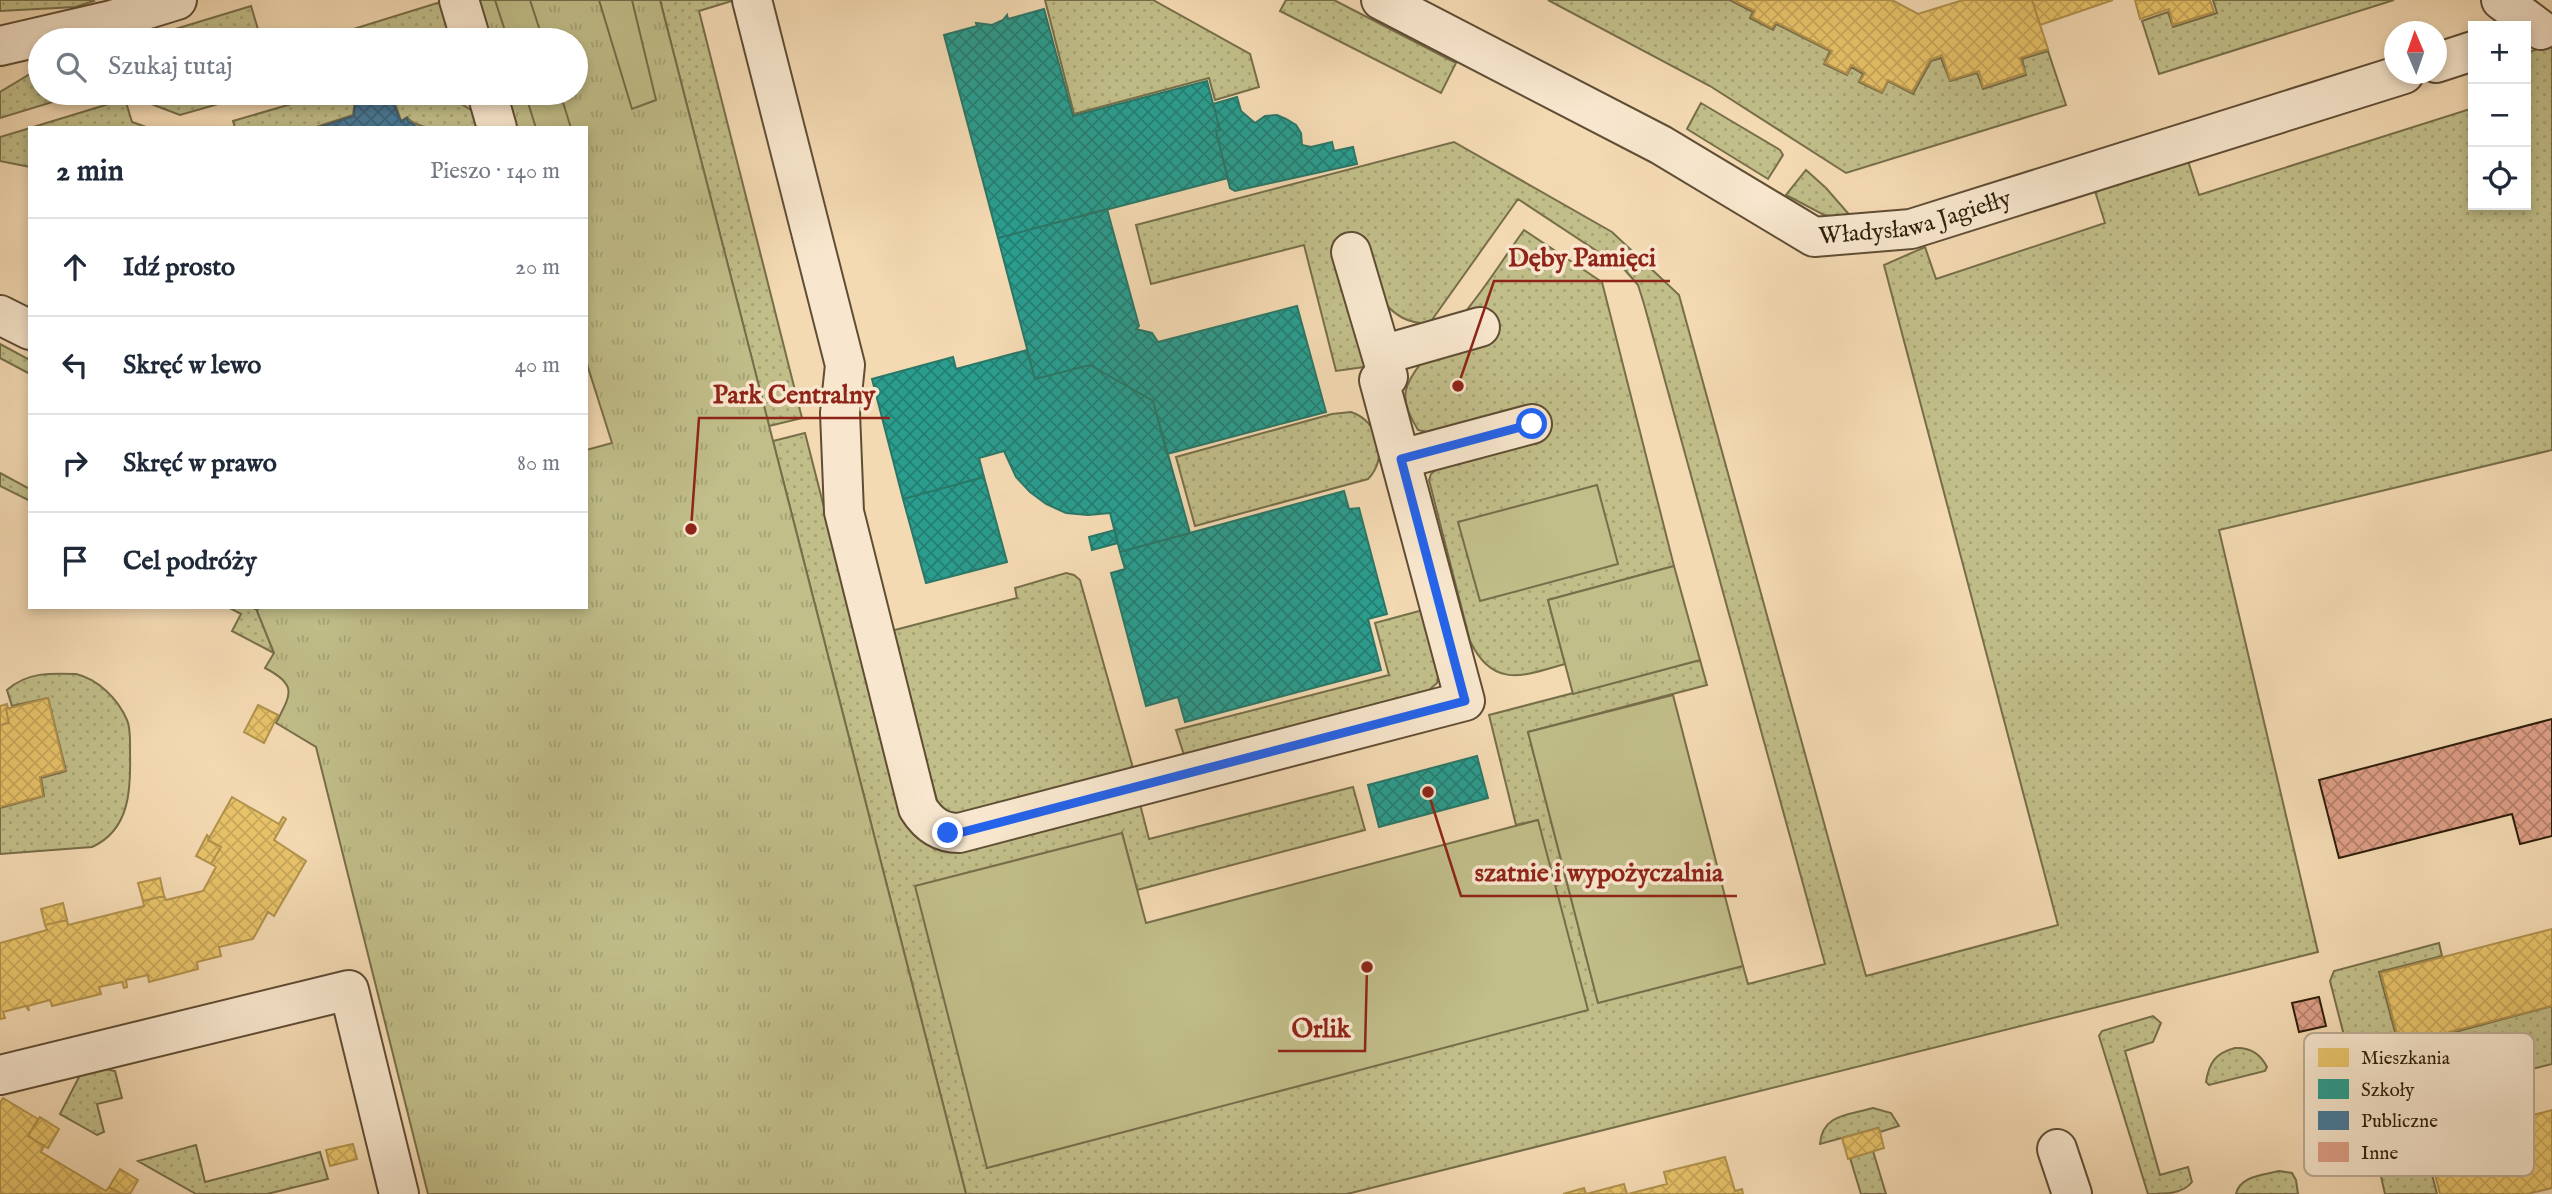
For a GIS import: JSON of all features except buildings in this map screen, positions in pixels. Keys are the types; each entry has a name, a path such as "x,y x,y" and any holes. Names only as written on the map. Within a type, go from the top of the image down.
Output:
{"street":[{"path":"78,28 177,0"},
{"path":"459,0 467,28"},
{"path":"752,0 845,365 840,413 844,512 918,808 925,820 936,828 948,833 959,833 1465,701 1379,380 1388,377 1351,253"},
{"path":"2501,0 2540,30"},
{"name":"Władysława Jagiełły","path":"1399,4 1661,145 1814,237 1911,229 2384,80"},
{"path":"0,46 28,40"},
{"path":"2447,60 2468,53"},
{"path":"490,105 496,126"},
{"path":"0,315 28,329"},
{"path":"1382,355 1480,327"},
{"path":"1401,459 1532,424"},
{"path":"0,1074 349,990 399,1194"},
{"path":"2057,1149 2072,1194"}],"green space":[{"path":"0,0 94,1 75,7 0,11"},
{"path":"447,0 456,28 357,28"},
{"path":"474,0 660,0 966,1194 428,1194 316,747 276,723 288,697 287,685 265,668 274,653 257,611 588,609 588,449 612,443 588,367 588,126 513,126 507,105 588,105 588,28 482,28"},
{"path":"495,0 530,0 539,28 504,28"},
{"path":"599,0 632,0 656,100 632,109"},
{"path":"660,0 735,0 699,11 802,418 769,426"},
{"path":"1045,0 1153,0 1250,54 1259,87 1215,100 1209,78 1074,114"},
{"path":"1286,0 1334,0 1456,63 1441,93 1280,11"},
{"path":"1548,0 1730,0 1753,12 1750,18 1773,30 1776,24 1830,51 1824,64 1847,75 1851,67 1863,74 1859,82 1882,93 1888,81 1913,94 1931,61 1941,58 1950,81 1977,73 1983,89 2026,75 2022,59 2048,51 2066,105 1846,173 1710,86"},
{"path":"2213,0 2394,0 2159,74 2142,21 2168,12 2173,27 2217,13"},
{"path":"251,6 258,28 179,28"},
{"path":"2552,44 2552,450 2219,530 2318,952 1347,1194 966,1194 773,441 805,433 902,812 913,831 1140,804 1149,839 1353,787 1365,830 1137,890 1122,833 987,1167 1538,820 1516,825 1489,715 1700,660 1707,685 1528,732 1598,1002 1743,966 1748,984 1825,964 1644,304 1638,285 1624,269 1518,199 1429,324 1402,318 1381,299 1371,366 1336,371 1304,245 1151,284 1136,225 1454,142 1612,232 1679,295 1866,976 2058,925 1884,265 1925,247 1936,279 2105,223 2095,191 2188,161 2199,195 2468,110 2468,210 2531,210 2531,51"},
{"path":"28,75 28,105 43,105 0,118 0,92"},
{"path":"1701,103 1780,150 1783,155 1768,179 1687,129"},
{"path":"105,105 127,105 132,122 143,126 37,126"},
{"path":"154,105 215,105 180,115"},
{"path":"288,105 355,105 353,115 319,126 234,126 233,121"},
{"path":"396,105 463,105 481,116 484,126 422,126 407,117 401,121"},
{"path":"529,105 564,105 570,126 535,126"},
{"path":"28,129 28,167 0,161 0,137"},
{"path":"1806,170 1853,219 1824,215 1786,195"},
{"path":"1524,230 1602,282 1674,566 1548,600 1565,664 1523,675 1510,675 1489,667 1470,641 1429,480 1439,467 1547,435 1540,406 1433,434 1418,430 1408,411 1405,395 1415,371 1469,307"},
{"path":"0,344 28,359 28,373 0,358"},
{"path":"1351,412 1368,423 1378,441 1378,461 1368,479 1195,526 1176,457 1332,414"},
{"path":"0,473 28,488 28,500 0,486"},
{"path":"1597,485 1618,564 1480,601 1458,522"},
{"path":"1674,566 1700,660 1573,694 1548,600"},
{"path":"1066,573 1080,580 1133,768 949,815 939,808 891,631 1017,598 1015,588"},
{"path":"232,609 257,610 274,653 232,631 241,614"},
{"path":"1423,610 1439,670 1437,683 1429,690 1184,755 1176,730 1389,675 1375,623"},
{"path":"76,674 92,680 106,691 123,712 128,724 130,780 126,807 121,819 105,840 92,847 0,854 0,808 44,796 41,778 66,771 48,698 12,706 7,690 31,677"},
{"path":"1673,695 1743,966 1598,1003 1528,732"},
{"path":"1538,820 1588,1010 987,1168 915,886 1122,833 1146,923"},
{"path":"2439,943 2442,956 2379,972 2395,1033 2343,1033 2330,981 2334,971"},
{"path":"2552,1006 2552,1064 2534,1069 2534,1033 2451,1033"},
{"path":"2153,1016 2161,1023 2153,1042 2125,1051 2160,1175 2188,1167 2192,1182 2179,1191 2148,1194 2099,1036 2102,1031"},
{"path":"2235,1048 2250,1050 2258,1055 2267,1067 2265,1071 2209,1085 2206,1082 2207,1075 2214,1059"},
{"path":"105,1069 115,1071 122,1098 97,1104 104,1132 97,1135 60,1114 80,1075"},
{"path":"1873,1108 1891,1113 1899,1126 1880,1132 1878,1128 1820,1144 1822,1134 1831,1121"},
{"path":"196,1145 205,1182 320,1152 328,1179 267,1194 196,1194 138,1161"},
{"path":"1873,1151 1886,1194 1861,1194 1850,1158"},
{"path":"2279,1171 2292,1173 2298,1194 2236,1194 2238,1188 2247,1180"},
{"path":"2381,1176 2432,1176 2437,1194 2385,1194"}],"place":[{"name":"Dęby Pamięci","path":"1458,386"},
{"name":"Park Centralny","path":"691,529"},
{"name":"szatnie i wypożyczalnia","path":"1428,792"},
{"name":"Orlik","path":"1367,967"}],"route":[{"path":"948,833 959,833 1465,701 1401,459 1532,424"}]}
